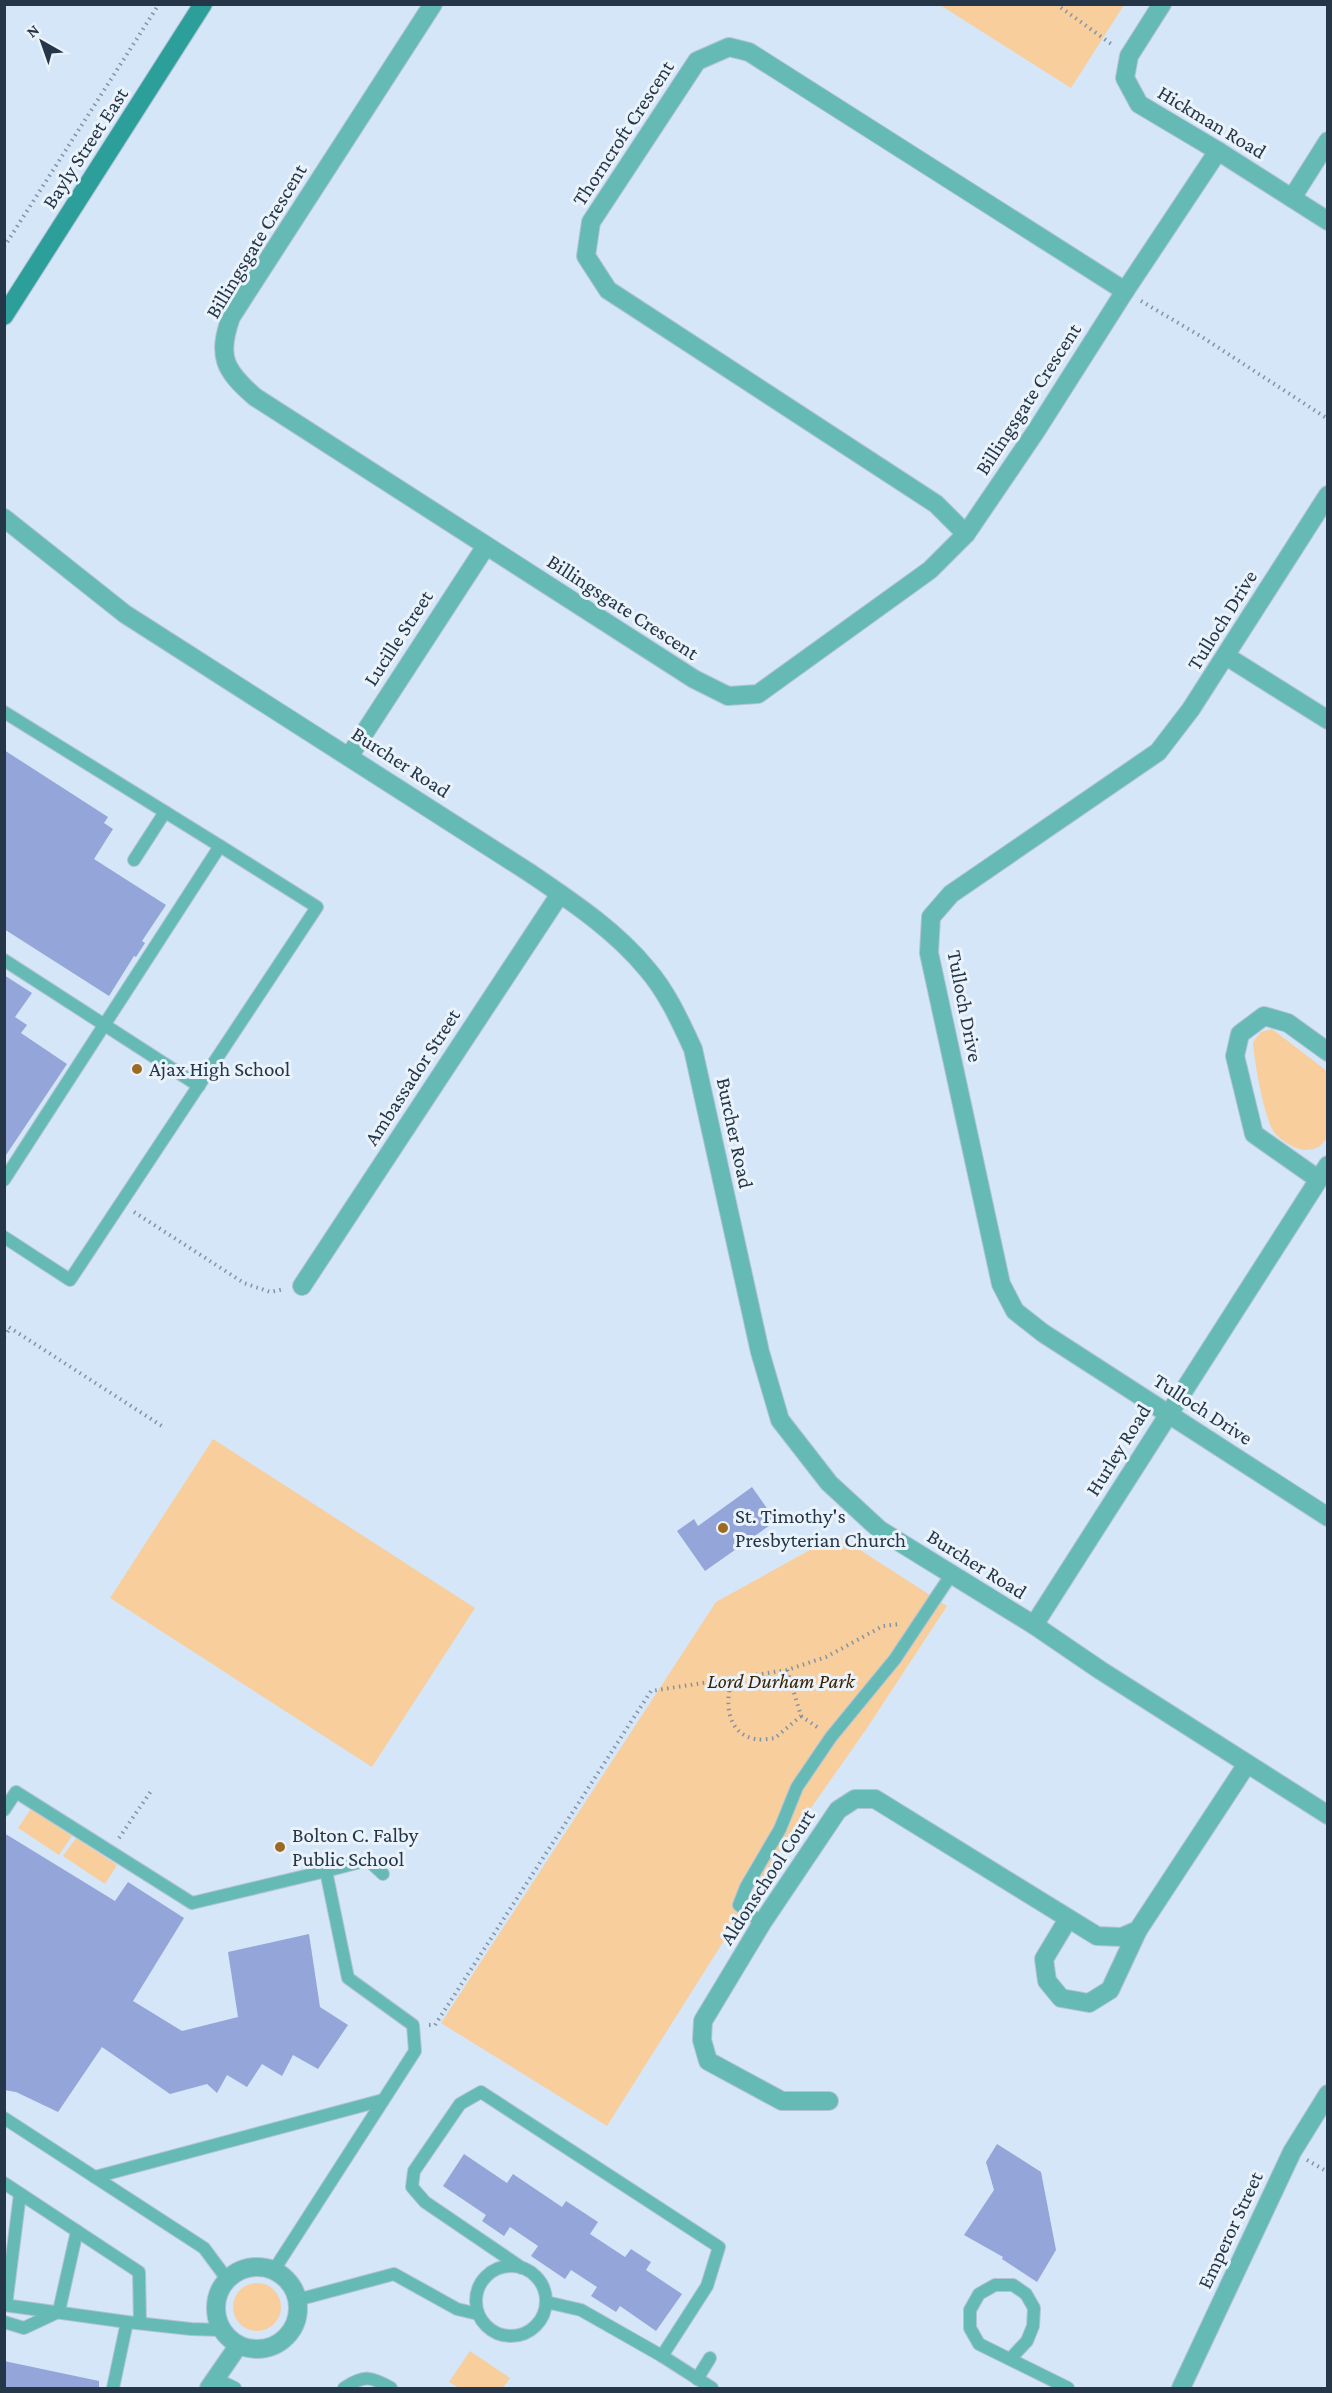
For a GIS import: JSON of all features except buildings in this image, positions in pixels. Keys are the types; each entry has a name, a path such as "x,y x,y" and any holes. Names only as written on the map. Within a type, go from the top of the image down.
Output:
{"main road":[{"name":"Bayly Street East","path":"4,315 203,4"}],"street":[{"name":"Billingsgate Crescent","path":"433,4 231,316 223,338 224,359 236,381 255,397 694,679 728,696 758,694 930,570 966,534 1036,431 1218,151"},
{"path":"1129,56 1162,4"},
{"name":"Thorncroft Crescent","path":"966,534 936,504 608,290 586,256 591,222 697,61 729,47 749,52 1125,291"},
{"name":"Hickman Road","path":"1129,56 1125,78 1139,104 1328,220"},
{"path":"1292,198 1328,141"},
{"name":"Tulloch Drive","path":"1328,495 1191,709 1158,752 951,894 931,917 929,953 1001,1284 1015,1311 1043,1333 1328,1517"},
{"name":"Burcher Road","path":"4,518 126,614 350,755 560,894 594,918 648,969 673,1007 693,1049 760,1352 780,1420 829,1483 880,1530 1034,1625 1328,1815"},
{"name":"Lucille Street","path":"350,755 486,546"},
{"path":"1226,656 1328,720"},
{"name":"Ambassador Street","path":"302,1286 560,894"},
{"name":"Hurley Road","path":"1034,1625 1323,1172 1254,1134 1235,1056 1240,1034 1264,1016 1288,1023 1328,1052"},
{"path":"1068,1918 1044,1959 1047,1981 1061,1998 1089,2003 1110,1990 1138,1930 1246,1764"},
{"name":"Aldonschool Court","path":"829,2101 782,2101 708,2061 702,2040 703,2021 762,1923 838,1810 855,1799 875,1799 1097,1936 1122,1937 1138,1930"},
{"name":"Emperor Street","path":"1181,2388 1292,2152 1328,2094"},
{"path":"249,2267 274,2270 292,2286 297,2300 297,2320 291,2332 281,2342 268,2348 255,2350 238,2346 221,2330 216,2317 215,2303 219,2290 237,2271 249,2267"},
{"path":"213,2384 238,2346"}],"lane":[{"path":"4,712 317,907 70,1280 4,1237"},
{"path":"134,860 165,812"},
{"path":"4,1180 220,846"},
{"path":"4,960 199,1086"},
{"path":"762,1923 739,1905 780,1829 797,1787 831,1737 895,1659 951,1575"},
{"path":"4,1809 16,1792 192,1902 368,1860 383,1874"},
{"path":"274,2270 415,2050 413,2025 348,1978 326,1871"},
{"path":"522,2268 511,2266 490,2273 482,2281 477,2291 478,2314 484,2324 494,2332 505,2336 517,2336 528,2332 538,2324 544,2314 546,2302 540,2281 522,2268 425,2202 412,2187 414,2171 460,2104 481,2092 719,2247 707,2286 662,2356"},
{"path":"95,2177 383,2100"},
{"path":"4,2118 204,2248 227,2279"},
{"path":"4,2183 139,2272 140,2323"},
{"path":"20,2194 5,2305 127,2322 221,2330"},
{"path":"59,2311 77,2231"},
{"path":"297,2300 394,2274 457,2309 478,2314"},
{"path":"1011,2358 1027,2341 1033,2326 1034,2308 1026,2294 1013,2285 995,2285 979,2294 970,2310 970,2328 979,2344 1068,2388"},
{"path":"546,2302 581,2310 662,2356 712,2388"},
{"path":"4,2322 24,2328 59,2311"},
{"path":"113,2388 127,2322"},
{"path":"697,2379 710,2358"},
{"path":"344,2388 358,2379 376,2379 391,2388"},
{"path":"213,2384 235,2388"}],"path":[{"path":"4,247 159,4"},
{"path":"1056,4 1129,56"},
{"path":"1125,291 1202,337 1328,419"},
{"path":"121,1204 244,1283 270,1292 302,1286"},
{"path":"4,1324 165,1428"},
{"path":"4,1336 10,1328"},
{"path":"413,2025 435,2025 651,1691 787,1670 826,1657 883,1626 902,1624 913,1631"},
{"path":"732,1679 727,1696 728,1714 740,1733 756,1739 775,1738 801,1716 787,1670"},
{"path":"110,1851 151,1791"}],"green space":[{"path":"940,5 1124,5 1071,88"},
{"path":"1272,1029 1327,1071 1327,1137 1321,1145 1315,1148 1301,1150 1293,1146 1277,1135 1270,1125 1260,1089 1253,1042 1261,1032"},
{"path":"213,1439 475,1608 372,1767 110,1598"},
{"name":"Lord Durham Park","path":"837,1535 947,1606 867,1728 778,1855 607,2126 441,2023 716,1602"},
{"path":"31,1809 72,1836 59,1855 18,1828"},
{"path":"76,1838 117,1865 105,1884 63,1856"},
{"path":"252,2283 262,2283 274,2290 281,2302 281,2312 274,2324 262,2331 252,2331 237,2320 233,2312 233,2302 244,2287"},
{"path":"470,2351 510,2378 503,2388 459,2388 449,2382"}],"place":[{"name":"Ajax High School","path":"137,1069"},
{"name":"St. Timothy's Presbyterian Church","path":"723,1528"},
{"name":"Bolton C. Falby Public School","path":"280,1847"}]}
